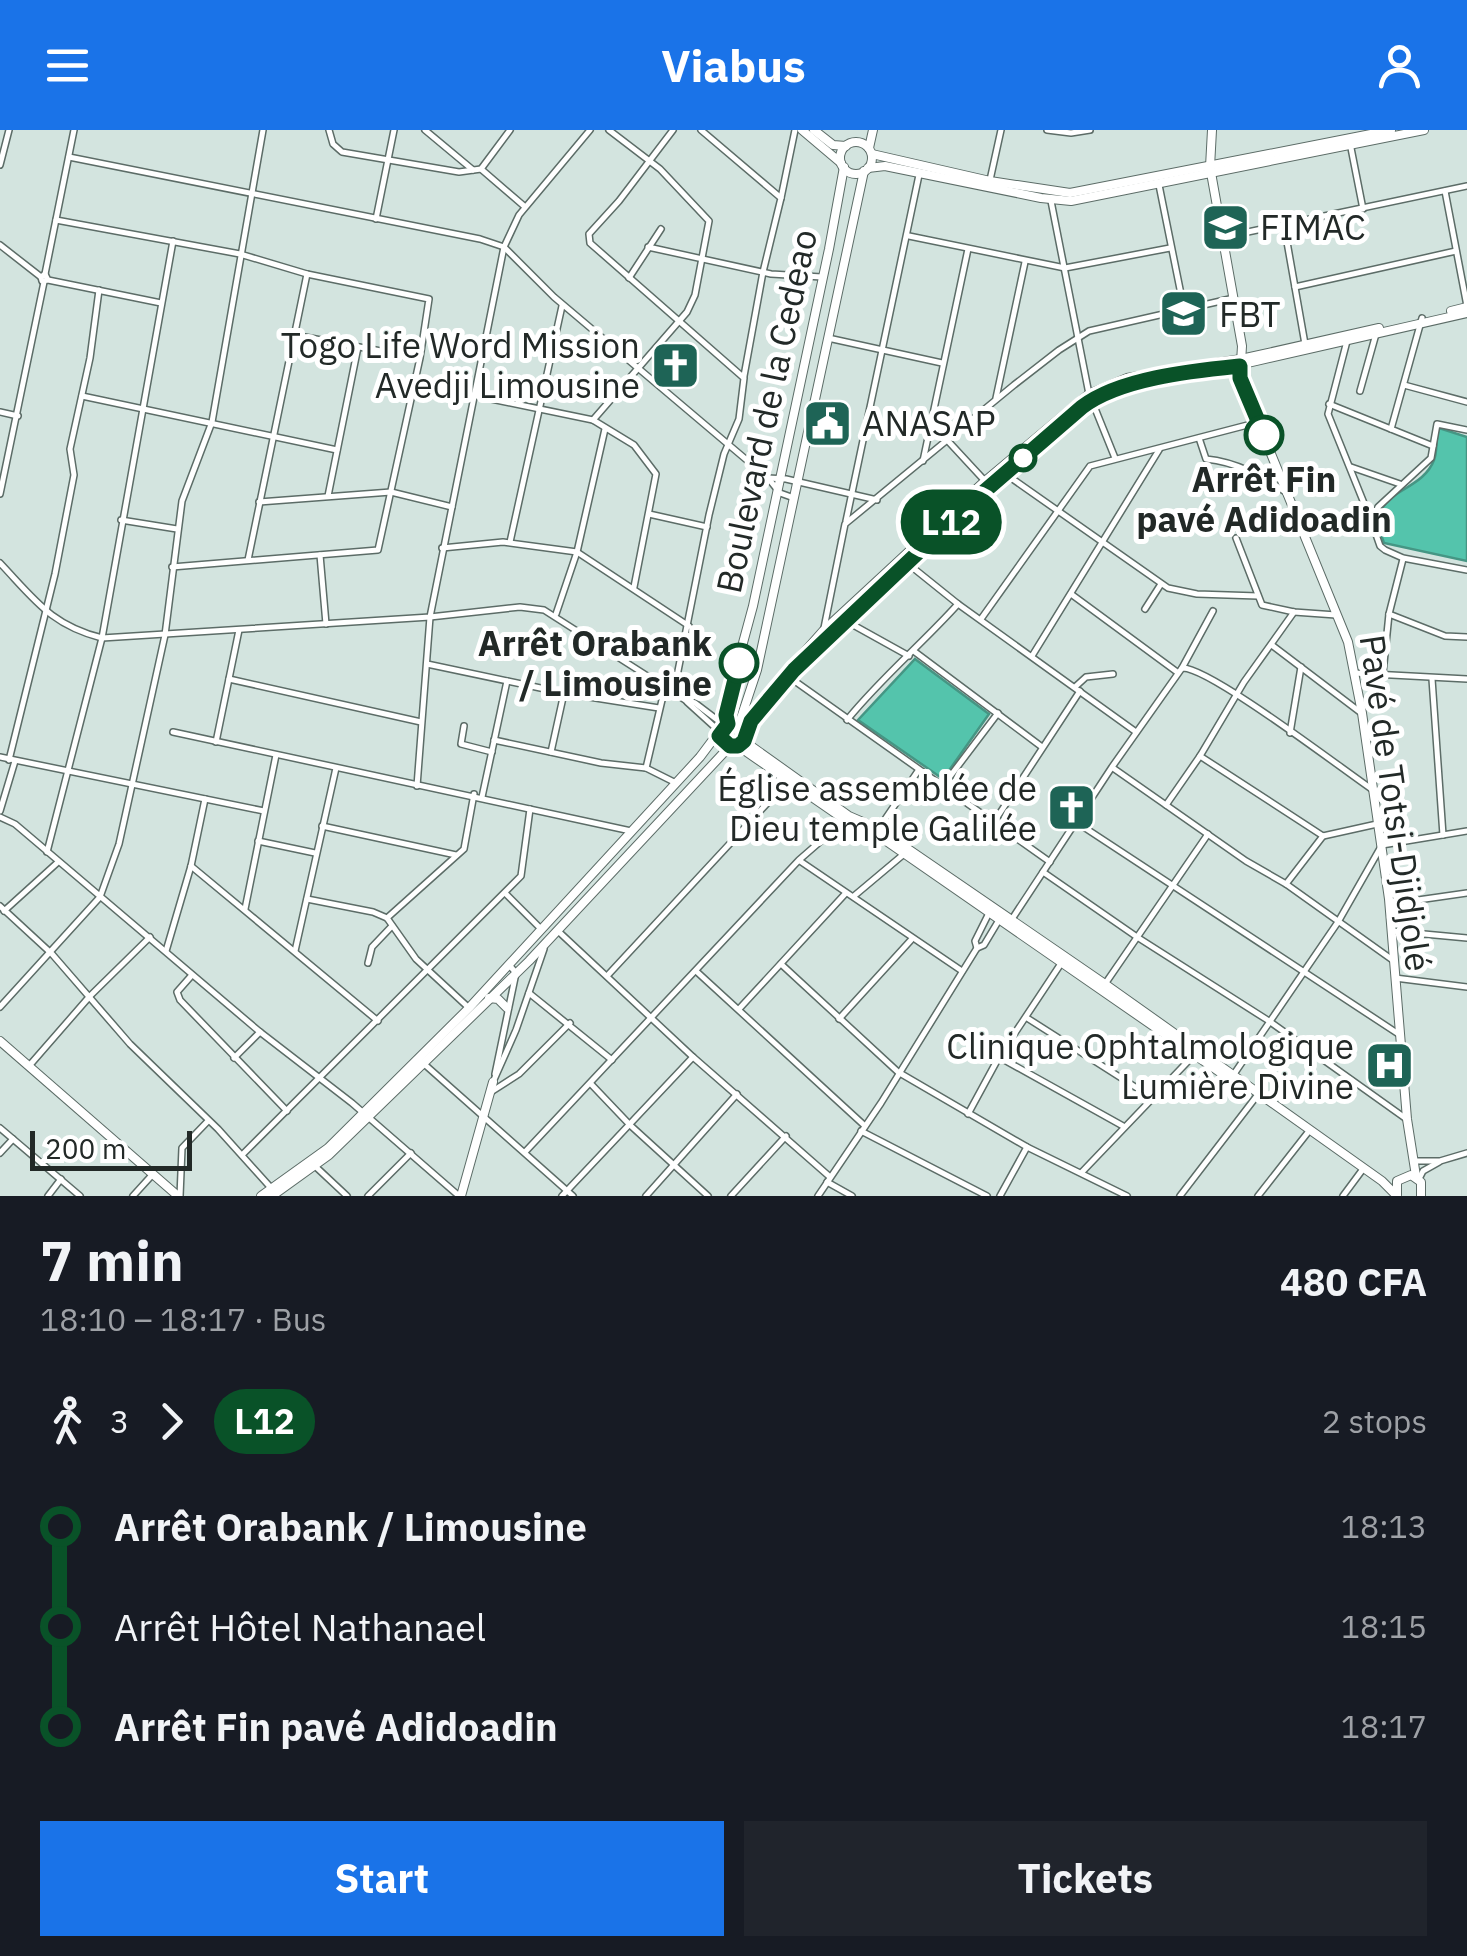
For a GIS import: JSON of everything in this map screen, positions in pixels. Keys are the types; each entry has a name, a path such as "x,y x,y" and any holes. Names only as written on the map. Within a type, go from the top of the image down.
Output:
{"main road":[{"path":"799,130 856,174 885,166 1070,201 1210,171"},
{"path":"814,130 833,145 859,142 870,151 989,184"},
{"path":"843,166 841,155 852,130"},
{"path":"866,170 872,130"},
{"name":"Pavé de Totsi-Djidjolé","path":"1212,130 1210,171 1234,298 1240,378 1339,615 1354,672 1390,904 1412,1160 1423,1195"},
{"path":"1350,142 1390,130"},
{"path":"1050,196 1210,171 1424,130"},
{"name":"Boulevard de la Cedeao","path":"732,733 726,715 731,687 753,606 843,166"},
{"name":"Boulevard de la Cedeao","path":"732,733 752,686 866,170"},
{"path":"272,1192 312,1163 489,998 540,928 674,782 732,733 1002,471 1090,397 1125,386 1376,334 1467,309"},
{"path":"1240,362 1305,344 1421,321"},
{"path":"260,1196 316,1167 470,1008 529,960 823,632 984,481 1002,471"},
{"path":"752,686 756,692 766,693"},
{"path":"732,733 787,782 845,820 877,831 989,913 1382,1181 1397,1196"},
{"path":"732,733 849,816 1012,919 1256,1097 1299,1123"},
{"path":"489,998 498,999 506,1008"},
{"path":"0,1041 179,1196"},
{"path":"460,1196 492,1087"},
{"path":"1397,1196 1399,1180 1412,1160"},
{"path":"1382,1181 1418,1177"}],"street":[{"path":"1,162 10,130"},
{"path":"0,494 74,130"},
{"path":"0,1007 100,897 119,844 165,636 176,529 185,490 212,422 262,131 251,130"},
{"path":"329,130 333,144 342,152 459,172 477,169 510,130"},
{"path":"376,219 394,130"},
{"path":"425,130 525,207"},
{"path":"417,786 430,617 504,247 525,207 590,130"},
{"path":"593,420 692,304 710,221 687,194 609,130"},
{"path":"672,130 589,234 590,243 744,378"},
{"path":"701,130 781,198"},
{"path":"646,768 660,708 671,690 689,626 707,527 727,447 739,419 763,272 799,130"},
{"path":"989,184 1002,130"},
{"path":"1047,130 1090,130"},
{"path":"1350,142 1363,208"},
{"path":"69,157 504,247 562,305 768,478 777,490 794,498"},
{"path":"823,632 920,173"},
{"path":"1159,184 1184,309"},
{"path":"1221,237 1467,186"},
{"path":"1445,191 1467,309"},
{"path":"1050,196 1090,397 1116,458"},
{"path":"56,220 240,254 308,274 426,296 430,304 378,550 172,567"},
{"path":"1284,224 1305,344"},
{"path":"629,278 661,229"},
{"path":"908,236 1065,268 1170,248"},
{"path":"47,852 102,638 174,241"},
{"path":"0,245 45,278 160,302"},
{"path":"648,247 763,272 822,276"},
{"path":"923,462 968,249"},
{"path":"1295,287 1456,251"},
{"path":"996,401 1025,262"},
{"path":"248,560 308,274"},
{"path":"99,290 70,450 74,475 0,814 460,1196"},
{"path":"845,524 1078,337 1234,298"},
{"path":"510,542 562,305"},
{"path":"1391,429 1421,321"},
{"path":"1360,390 1376,334"},
{"path":"294,335 420,358"},
{"path":"828,338 942,363"},
{"path":"1346,341 1329,404 1331,424 1380,546 1404,558 1467,570"},
{"path":"328,496 358,347"},
{"path":"414,383 593,420 634,445 655,470 634,587"},
{"path":"1404,385 1467,402"},
{"path":"82,396 337,450"},
{"path":"1329,404 1434,446"},
{"path":"0,412 18,416"},
{"path":"980,619 1090,466 1259,422"},
{"path":"1372,523 1378,507 1432,458 1440,422 1467,430"},
{"path":"556,614 577,552 605,428"},
{"path":"1199,438 1206,459 1244,468 1290,495"},
{"path":"948,442 984,481"},
{"path":"1032,656 1160,449"},
{"path":"1351,467 1402,484"},
{"path":"1002,471 1162,584 1181,592 1258,596"},
{"path":"768,478 877,500"},
{"path":"258,502 391,492 452,506"},
{"path":"649,514 707,527"},
{"path":"121,520 176,529"},
{"path":"1302,525 1372,523"},
{"path":"1236,538 1262,605 1339,615"},
{"path":"442,548 510,542 577,552 689,626"},
{"path":"320,555 326,624"},
{"path":"1383,674 1389,614 1404,558"},
{"path":"0,563 65,626 102,638 430,617 520,607 556,614 732,733"},
{"path":"908,563 958,604 1136,732"},
{"path":"1145,609 1162,584"},
{"path":"1071,594 1180,670 1193,668 1237,695 1372,790"},
{"path":"848,720 872,690 958,604"},
{"path":"1012,919 1180,670 1212,610"},
{"path":"1166,805 1294,612"},
{"path":"1389,614 1445,636 1467,637"},
{"path":"846,621 912,654 1042,747"},
{"path":"216,742 239,630"},
{"path":"1272,645 1362,714"},
{"path":"427,664 564,693 660,708"},
{"path":"1290,733 1301,668"},
{"path":"1354,672 1467,679"},
{"path":"993,823 1086,677 1113,674"},
{"path":"789,677 1050,862"},
{"path":"1432,678 1443,835"},
{"path":"229,679 422,722"},
{"path":"482,797 506,680"},
{"path":"552,752 564,693"},
{"path":"942,787 998,713"},
{"path":"464,726 461,744 492,752"},
{"path":"173,732 631,831"},
{"path":"494,740 601,763 646,768 674,782"},
{"path":"244,910 276,755"},
{"path":"1200,756 1323,836"},
{"path":"0,757 134,787 264,810"},
{"path":"1112,767 1394,962"},
{"path":"295,950 336,768"},
{"path":"877,831 918,771"},
{"path":"607,976 787,782"},
{"path":"387,918 466,845 474,794"},
{"path":"166,951 191,866 205,799"},
{"path":"242,1155 521,876 530,809"},
{"path":"525,1152 799,860 845,820"},
{"path":"1076,822 1400,1035"},
{"path":"1286,884 1323,836 1378,824"},
{"path":"322,826 458,856"},
{"path":"1232,1078 1338,922 1382,846 1467,831"},
{"path":"1105,984 1208,834"},
{"path":"258,841 316,853"},
{"path":"854,896 904,854"},
{"path":"799,860 962,971"},
{"path":"58,862 2,908 52,954 130,1044 242,1155 272,1192"},
{"path":"191,866 378,1021"},
{"path":"1044,872 1269,1021 1407,1119"},
{"path":"738,1010 846,893"},
{"path":"1390,904 1467,893"},
{"path":"506,894 540,928"},
{"path":"307,899 387,918 416,959 470,1008"},
{"path":"976,948 975,941 989,913"},
{"path":"818,1196 976,948 984,945 1000,920"},
{"path":"368,962 372,948 392,926"},
{"path":"557,930 786,1136 828,1180 852,1196"},
{"path":"1392,931 1467,938"},
{"path":"30,1066 90,996 150,938"},
{"path":"839,1019 912,939"},
{"path":"492,1087 547,942"},
{"path":"524,950 534,974"},
{"path":"968,1114 1062,962"},
{"path":"781,964 898,1072 1027,1147 1126,1196"},
{"path":"492,1087 513,970"},
{"path":"696,971 863,1129 986,1196"},
{"path":"192,975 178,992 180,1000 287,1112"},
{"path":"1395,978 1467,987"},
{"path":"528,992 612,1060"},
{"path":"1027,1018 1151,1097"},
{"path":"492,1087 520,1074 570,1023"},
{"path":"234,1058 260,1032"},
{"path":"1082,1172 1194,1055"},
{"path":"423,1063 486,1116 567,1194 694,1057"},
{"path":"1000,1058 1123,1126"},
{"path":"591,1084 708,1196"},
{"path":"646,1196 738,1093"},
{"path":"1180,1196 1256,1097"},
{"path":"179,1196 182,1148 208,1121"},
{"path":"0,1128 80,1196"},
{"path":"1258,1196 1309,1131"},
{"path":"731,1196 786,1136"},
{"path":"0,1152 13,1139"},
{"path":"1000,1196 1027,1147"},
{"path":"371,1195 412,1153"},
{"path":"1418,1177 1440,1161 1467,1153"},
{"path":"1412,1160 1440,1161"},
{"path":"316,1167 348,1196"},
{"path":"1343,1196 1363,1169"},
{"path":"133,1196 153,1174"},
{"path":"48,1196 61,1180"}],"shaded area":[{"path":"1439,428 1467,437 1467,561 1384,543 1379,525 1386,502 1427,472 1435,456"},
{"path":"915,659 989,714 943,779 858,720"}],"bus line":[{"name":"L12","path":"739,663 731,687 728,724 719,736 730,746 744,741 751,721 794,670 964,509 1082,407 1102,395 1141,382 1240,366 1240,378 1264,435"}],"place":[{"name":"FIMAC","path":"1225,227"},
{"name":"FBT","path":"1184,314"},
{"name":"Togo Life Word Mission Avedji Limousine","path":"675,365"},
{"name":"ANASAP","path":"827,423"},
{"name":"Arrêt Fin pavé Adidoadin","path":"1264,435"},
{"name":"Arrêt Orabank / Limousine","path":"739,663"},
{"name":"Église assemblée de Dieu temple Galilée","path":"1072,808"},
{"name":"Clinique Ophtalmologique Lumière Divine","path":"1389,1066"}]}
